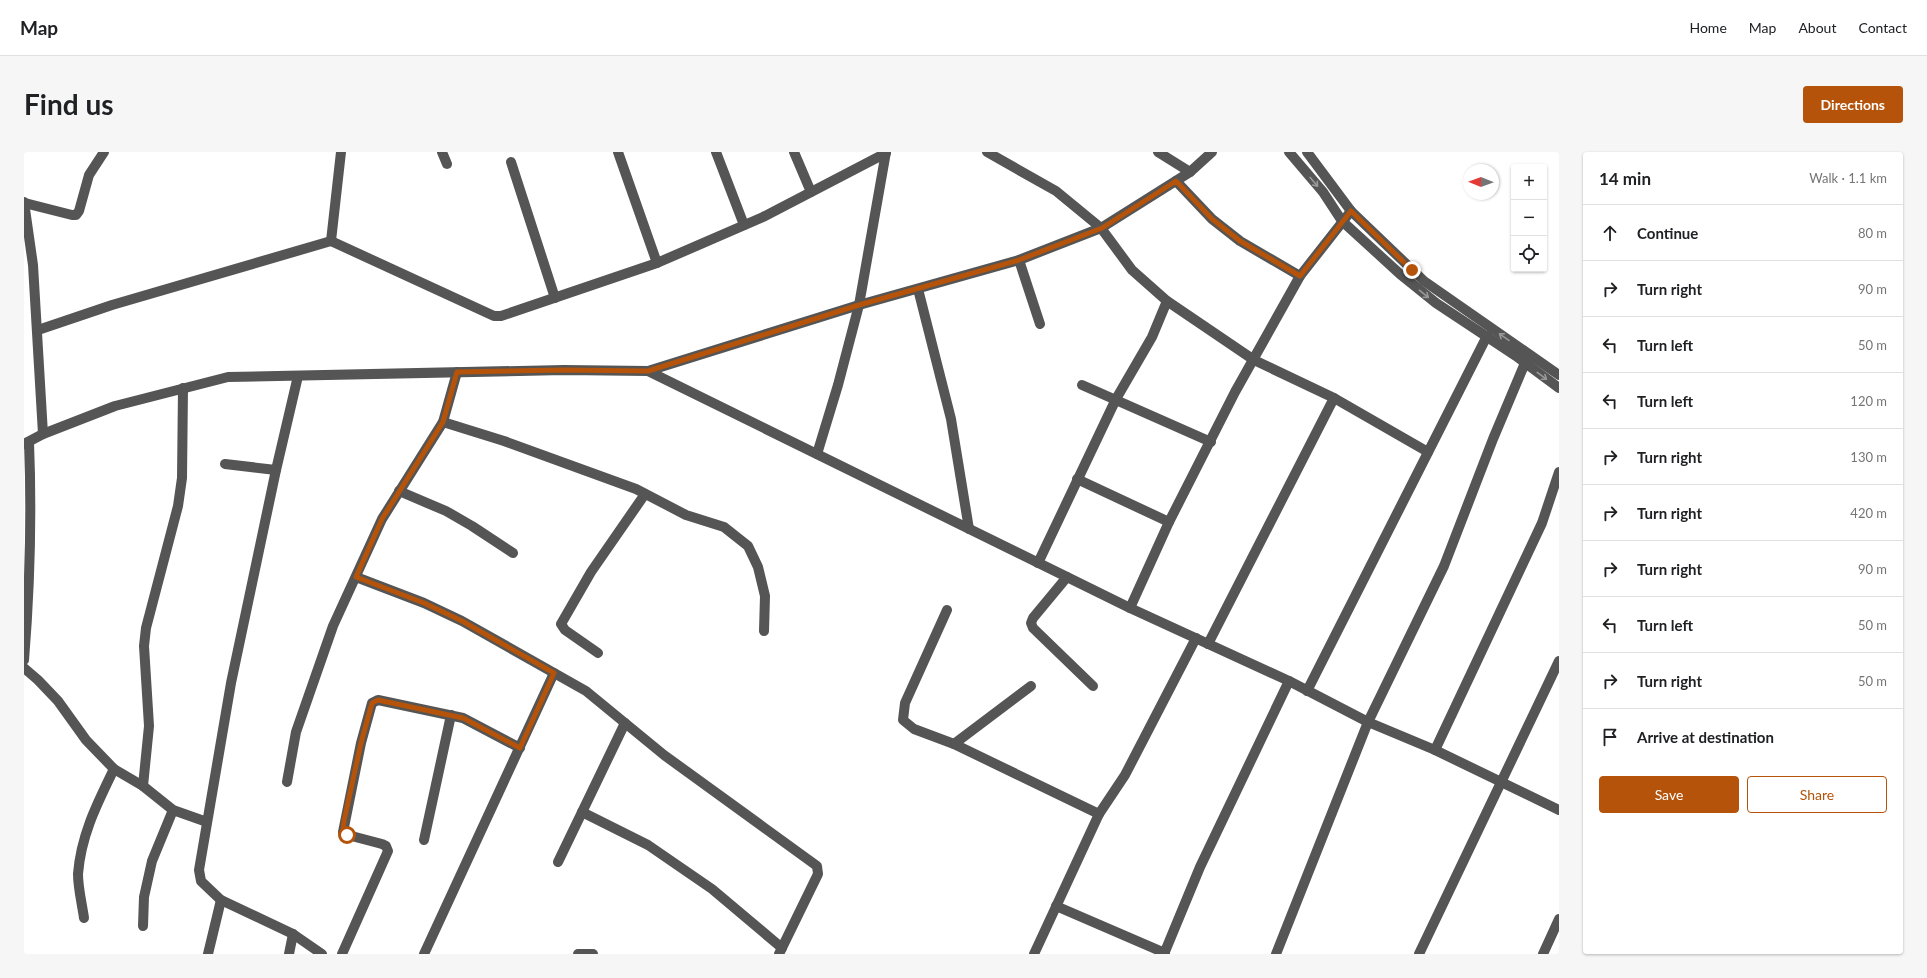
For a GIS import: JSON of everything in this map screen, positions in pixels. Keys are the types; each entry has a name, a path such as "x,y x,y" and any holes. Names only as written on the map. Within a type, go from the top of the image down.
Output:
{"street":[{"path":"43,434 34,265 25,202 76,215 79,211 89,175 104,152"},
{"path":"331,241 341,152"},
{"path":"442,152 447,164"},
{"path":"618,152 657,263"},
{"path":"716,152 744,225"},
{"path":"794,152 811,192"},
{"path":"38,330 112,305 331,241 494,316 510,315 657,263 744,225 811,192 886,152"},
{"path":"817,454 838,385 859,305 886,152"},
{"path":"988,152 1056,191 1102,228 1132,270 1167,301 1254,360 1334,398 1428,452"},
{"path":"1158,152 1190,172"},
{"path":"24,660 30,575 31,512 26,443 43,434 115,406 228,378 564,370 648,371 859,305 1019,260 1102,228 1190,172 1212,152"},
{"path":"1289,152 1323,192 1342,221 1414,286 1436,303 1486,336 1559,388"},
{"path":"1307,152 1351,211 1424,281 1559,375"},
{"path":"511,162 555,298"},
{"path":"1176,181 1212,219 1240,241 1300,276"},
{"path":"1130,608 1170,522 1235,392 1300,276 1351,211"},
{"path":"1019,260 1040,324"},
{"path":"918,289 951,419 968,529"},
{"path":"1038,563 1116,400 1152,337 1167,301"},
{"path":"1308,691 1486,336"},
{"path":"1276,954 1368,722 1444,566 1493,439 1525,363"},
{"path":"648,371 1130,608 1289,681 1368,722 1435,750 1559,810"},
{"path":"286,782 296,732 312,682 333,626 382,519 443,422 457,372"},
{"path":"298,376 276,470 231,682 199,870 201,881 221,900 293,934 322,954"},
{"path":"1082,386 1210,442"},
{"path":"143,786 149,726 144,646 146,628 178,506 182,478 183,388"},
{"path":"1208,644 1334,398"},
{"path":"443,422 504,441 645,494 686,514 724,527 748,546 758,567 765,596 764,631"},
{"path":"225,464 276,470"},
{"path":"1435,750 1542,523 1559,472"},
{"path":"1077,479 1170,522"},
{"path":"399,491 446,511 472,526 513,554"},
{"path":"598,653 565,630 561,624 591,572 645,494"},
{"path":"356,577 424,603 462,621 586,691 664,755 817,866 818,874 780,951 712,889 648,845 582,812"},
{"path":"1067,577 1033,618 1031,623 1033,628 1093,686"},
{"path":"948,610 905,703 903,720 914,729 954,744 1099,814"},
{"path":"1034,954 1099,814 1125,775 1196,638"},
{"path":"1420,954 1559,661"},
{"path":"24,668 58,701 86,740 114,769 143,786 173,810 207,822"},
{"path":"424,954 554,673"},
{"path":"1056,906 1164,953 1200,867 1289,681"},
{"path":"954,744 1031,686"},
{"path":"342,954 388,851 386,846 382,844 344,834 343,832 361,743 372,703 378,700 463,718 520,748"},
{"path":"424,840 451,715"},
{"path":"558,862 625,723"},
{"path":"84,918 78,876 83,844 90,818 114,769"},
{"path":"143,926 144,897 152,861 173,810"},
{"path":"208,954 221,900"},
{"path":"1543,954 1559,918"},
{"path":"289,954 293,934"},
{"path":"578,954 593,954"}],"route":[{"path":"347,835 343,832 344,821 361,743 372,703 378,700 463,718 520,748 554,673 462,621 424,603 356,577 382,519 443,422 457,372 564,370 648,371 859,305 1019,260 1102,228 1176,181 1212,219 1240,241 1300,276 1351,211 1412,270"}]}
